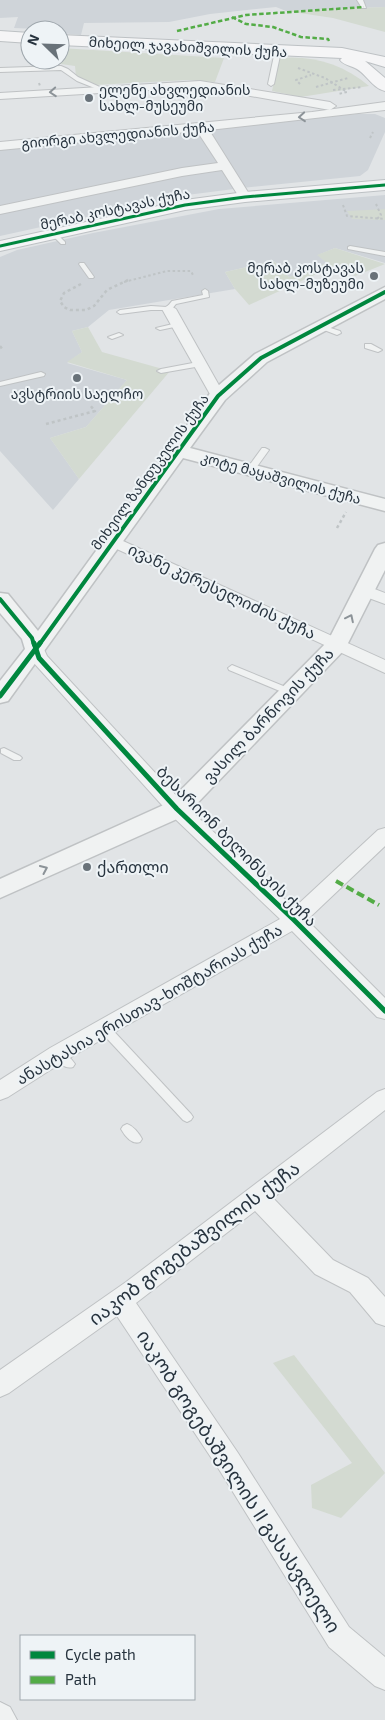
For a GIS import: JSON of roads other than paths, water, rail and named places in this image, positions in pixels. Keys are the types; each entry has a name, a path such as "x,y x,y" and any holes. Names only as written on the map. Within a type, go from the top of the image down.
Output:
{"main road":[{"path":"0,36 20,37"},
{"name":"მიხეილ ჯავახიშვილის ქუჩა","path":"70,41 315,53 351,53 383,60"},
{"name":"მიხეილ ჯავახიშვილის ქუჩა","path":"315,53 340,57 354,70 385,86"},
{"name":"მერაბ კოსტავას ქუჩა","path":"0,246 58,238 185,205 244,197 365,186 384,176"}],"street":[{"name":"მიხეილ ჯავახიშვილის ქუჩა","path":"354,70 383,60"},
{"path":"0,96 99,88 200,84 312,104 362,108"},
{"name":"გიორგი ახვლედიანის ქუჩა","path":"0,146 312,116 385,106"},
{"path":"201,127 244,197"},
{"path":"0,210 182,172 224,166"},
{"name":"მიხეილ ზანდუკელის ქუჩა","path":"0,696 218,396 261,358 385,292"},
{"path":"169,309 218,396"},
{"name":"კოტე მაყაშვილის ქუჩა","path":"177,451 385,505"},
{"name":"ივანე კერესელიძის ქუჩა","path":"112,541 385,667"},
{"name":"ვასილ ბარნოვის ქუჩა","path":"0,889 177,809 337,644 385,548"},
{"path":"364,590 385,599"},
{"path":"0,599 32,638 36,649"},
{"name":"ბესარიონ ბელინსკის ქუჩა","path":"36,649 39,658 177,809 294,920 385,1011"},
{"name":"ანასტასია ერისთავ-ხოშტარიას ქუჩა","path":"0,1091 63,1059 104,1028 294,920 385,835"},
{"name":"იაკობ გოგებაშვილის ქუჩა","path":"0,1385 120,1300 385,1098"},
{"path":"257,1197 324,1267 359,1285 385,1315"},
{"name":"იაკობ გოგებაშვილის II გასასვლელი","path":"120,1300 229,1462 339,1636 385,1676"}],"lane":[{"path":"360,0 364,7"},
{"path":"271,84 278,51"},
{"path":"0,70 62,68 67,69 77,80 89,82 99,88"},
{"path":"350,248 385,254"},
{"path":"82,264 91,277"},
{"path":"120,312 151,308 169,309 174,302 207,296 205,291"},
{"path":"160,328 177,325"},
{"path":"320,327 337,334"},
{"path":"368,346 378,350"},
{"path":"161,370 200,367"},
{"path":"170,376 200,367"},
{"path":"0,384 41,374"},
{"path":"250,470 265,450"},
{"path":"232,668 290,692"},
{"path":"4,751 17,758"},
{"path":"104,1028 187,1117"},
{"path":"127,1129 136,1138"}],"place":[{"name":"ელენე ახვლედიანის სახლ-მუსეუმი","path":"89,98"},
{"name":"მერაბ კოსტავას სახლ-მუზეუმი","path":"374,276"},
{"name":"ავსტრიის საელჩო","path":"77,378"},
{"name":"ქართლი","path":"87,867"}]}
